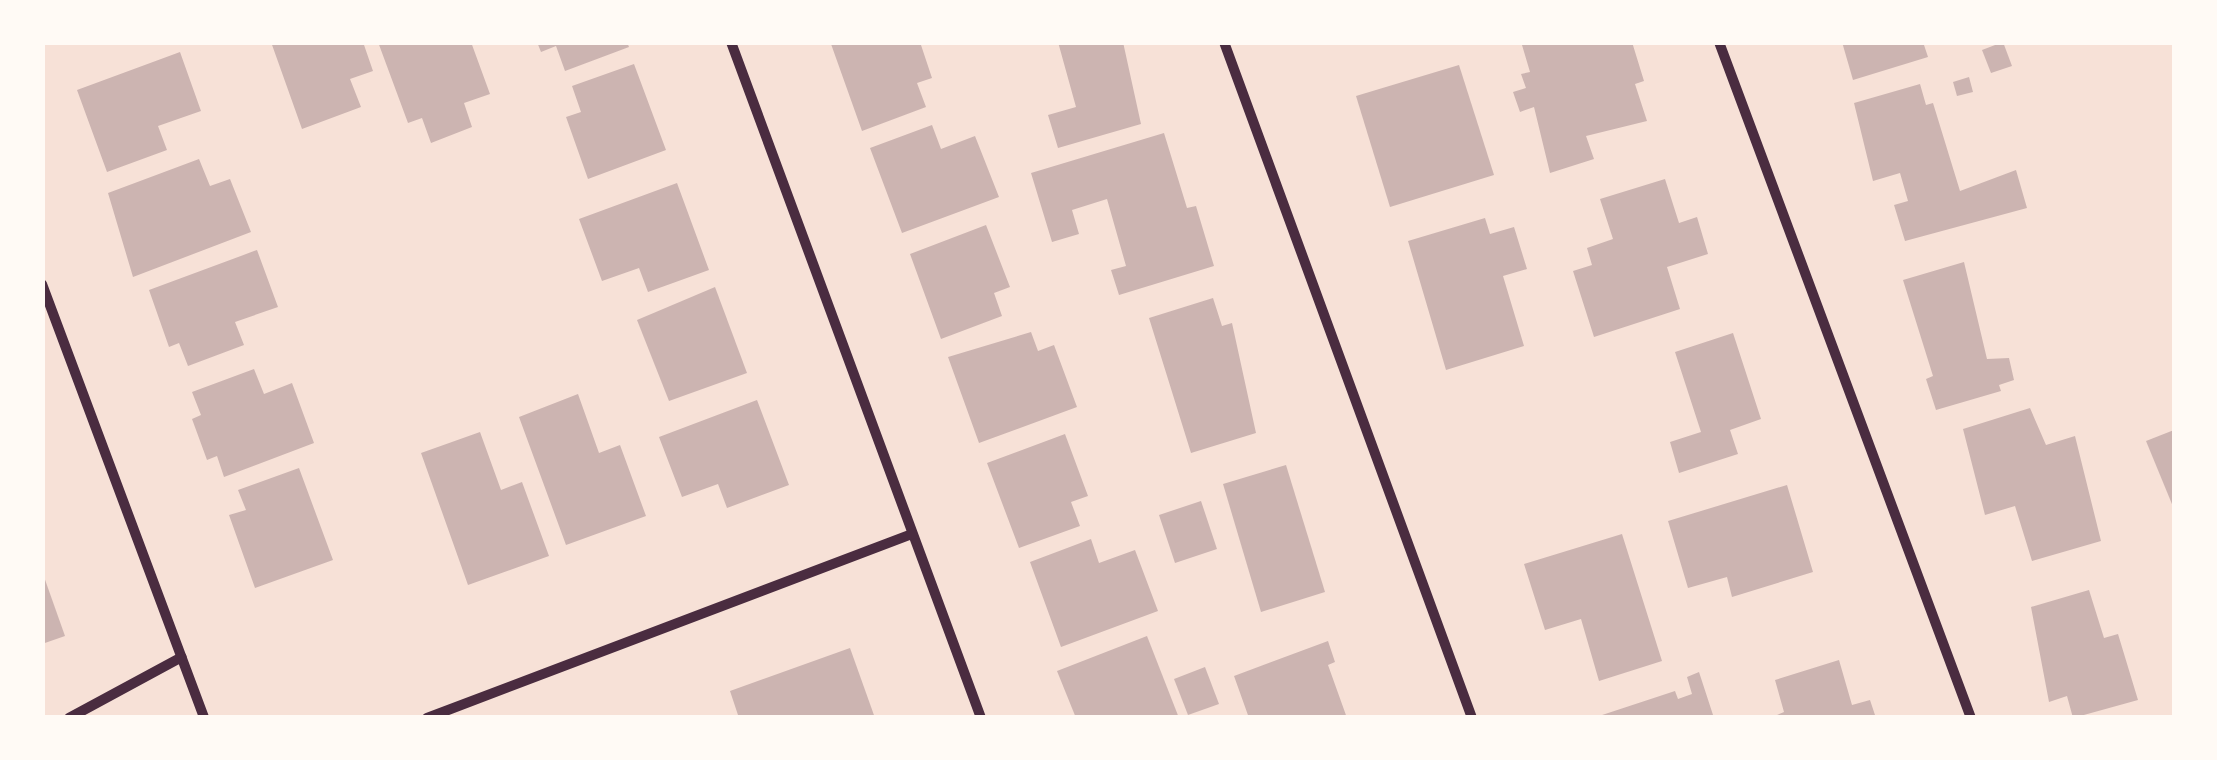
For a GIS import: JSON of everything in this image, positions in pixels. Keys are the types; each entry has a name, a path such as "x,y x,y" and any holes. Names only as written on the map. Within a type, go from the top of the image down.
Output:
{"street":[{"path":"731,42 981,718"},
{"path":"1224,42 1472,718"},
{"path":"1720,42 1971,718"},
{"path":"42,284 204,718"},
{"path":"427,718 912,534"},
{"path":"70,718 182,657"}],"building":[{"path":"271,42 363,42 373,71 350,79 361,107 302,129"},
{"path":"378,42 471,42 490,94 464,103 472,127 431,143 422,118 408,123"},
{"path":"537,42 627,42 629,47 565,71 556,46 541,52"},
{"path":"920,42 932,78 917,83 926,107 862,131 831,44"},
{"path":"1058,42 1123,42 1141,124 1058,148 1048,115 1076,107"},
{"path":"1632,42 1644,81 1635,84 1647,121 1586,136 1594,159 1550,173 1534,107 1520,112 1513,92 1526,88 1521,74 1530,72 1522,45"},
{"path":"1842,42 1923,42 1928,57 1853,80"},
{"path":"2003,42 2012,66 1991,73 1982,50"},
{"path":"180,52 201,111 158,126 167,150 107,172 77,90"},
{"path":"634,64 666,150 588,179 566,117 581,112 572,86"},
{"path":"1459,65 1494,175 1390,207 1356,96"},
{"path":"1969,77 1973,92 1957,96 1953,82"},
{"path":"1920,84 1926,105 1933,103 1960,191 2016,170 2027,208 1905,241 1894,205 1908,201 1900,173 1873,181 1854,103"},
{"path":"932,125 941,149 975,136 999,197 902,233 870,148"},
{"path":"1164,133 1187,208 1196,206 1214,266 1119,295 1111,270 1126,266 1107,199 1072,210 1079,234 1052,242 1031,173"},
{"path":"199,159 210,186 230,179 251,232 133,277 108,193"},
{"path":"1665,179 1679,223 1697,217 1708,254 1667,267 1680,309 1594,337 1573,271 1592,265 1587,248 1613,239 1600,199"},
{"path":"677,183 709,270 648,292 639,268 602,281 579,219"},
{"path":"1485,218 1490,234 1514,227 1527,269 1503,276 1524,346 1446,370 1408,241"},
{"path":"986,225 1010,287 994,293 1002,316 941,339 910,254"},
{"path":"257,250 278,307 235,322 244,345 188,366 179,343 169,347 149,290"},
{"path":"1964,262 1987,359 2009,358 2014,380 1999,385 2001,391 1936,410 1926,379 1933,376 1903,280"},
{"path":"715,287 747,373 669,401 637,320"},
{"path":"1213,298 1222,326 1232,323 1256,433 1191,453 1149,318"},
{"path":"1031,332 1038,351 1054,345 1077,407 979,443 948,357"},
{"path":"1733,333 1761,419 1730,430 1738,454 1679,473 1670,442 1701,432 1675,352"},
{"path":"254,369 264,394 292,383 314,443 224,477 217,456 207,460 192,419 201,415 192,392"},
{"path":"578,394 599,453 620,445 646,516 566,545 519,417"},
{"path":"757,400 789,485 727,508 718,484 682,497 659,437"},
{"path":"2030,408 2046,445 2075,436 2101,541 2032,561 2015,506 1985,515 1963,429"},
{"path":"2174,430 2174,509 2146,441"},
{"path":"480,432 501,490 522,482 549,556 468,585 421,453"},
{"path":"1065,434 1088,496 1071,502 1080,526 1019,548 987,463"},
{"path":"1286,465 1325,592 1261,612 1223,484"},
{"path":"299,468 333,560 255,588 229,515 246,510 238,490"},
{"path":"1787,485 1813,572 1732,597 1727,577 1688,588 1668,521"},
{"path":"1201,501 1217,549 1175,563 1159,515"},
{"path":"1622,534 1662,661 1599,681 1581,619 1545,630 1524,564"},
{"path":"1091,539 1099,563 1135,550 1158,611 1061,647 1030,562"},
{"path":"42,575 65,636 42,644"},
{"path":"2089,590 2104,638 2118,634 2138,700 2073,718 2067,696 2049,702 2031,607"},
{"path":"1147,636 1179,718 1076,718 1057,671"},
{"path":"1328,641 1335,662 1328,665 1347,718 1249,718 1234,676"},
{"path":"850,648 875,718 739,718 730,691"},
{"path":"1839,660 1852,705 1870,700 1876,718 1770,718 1784,712 1775,680"},
{"path":"1205,667 1219,704 1188,715 1174,679"},
{"path":"1699,672 1714,718 1593,718 1675,691 1678,699 1692,694 1687,677"}]}
